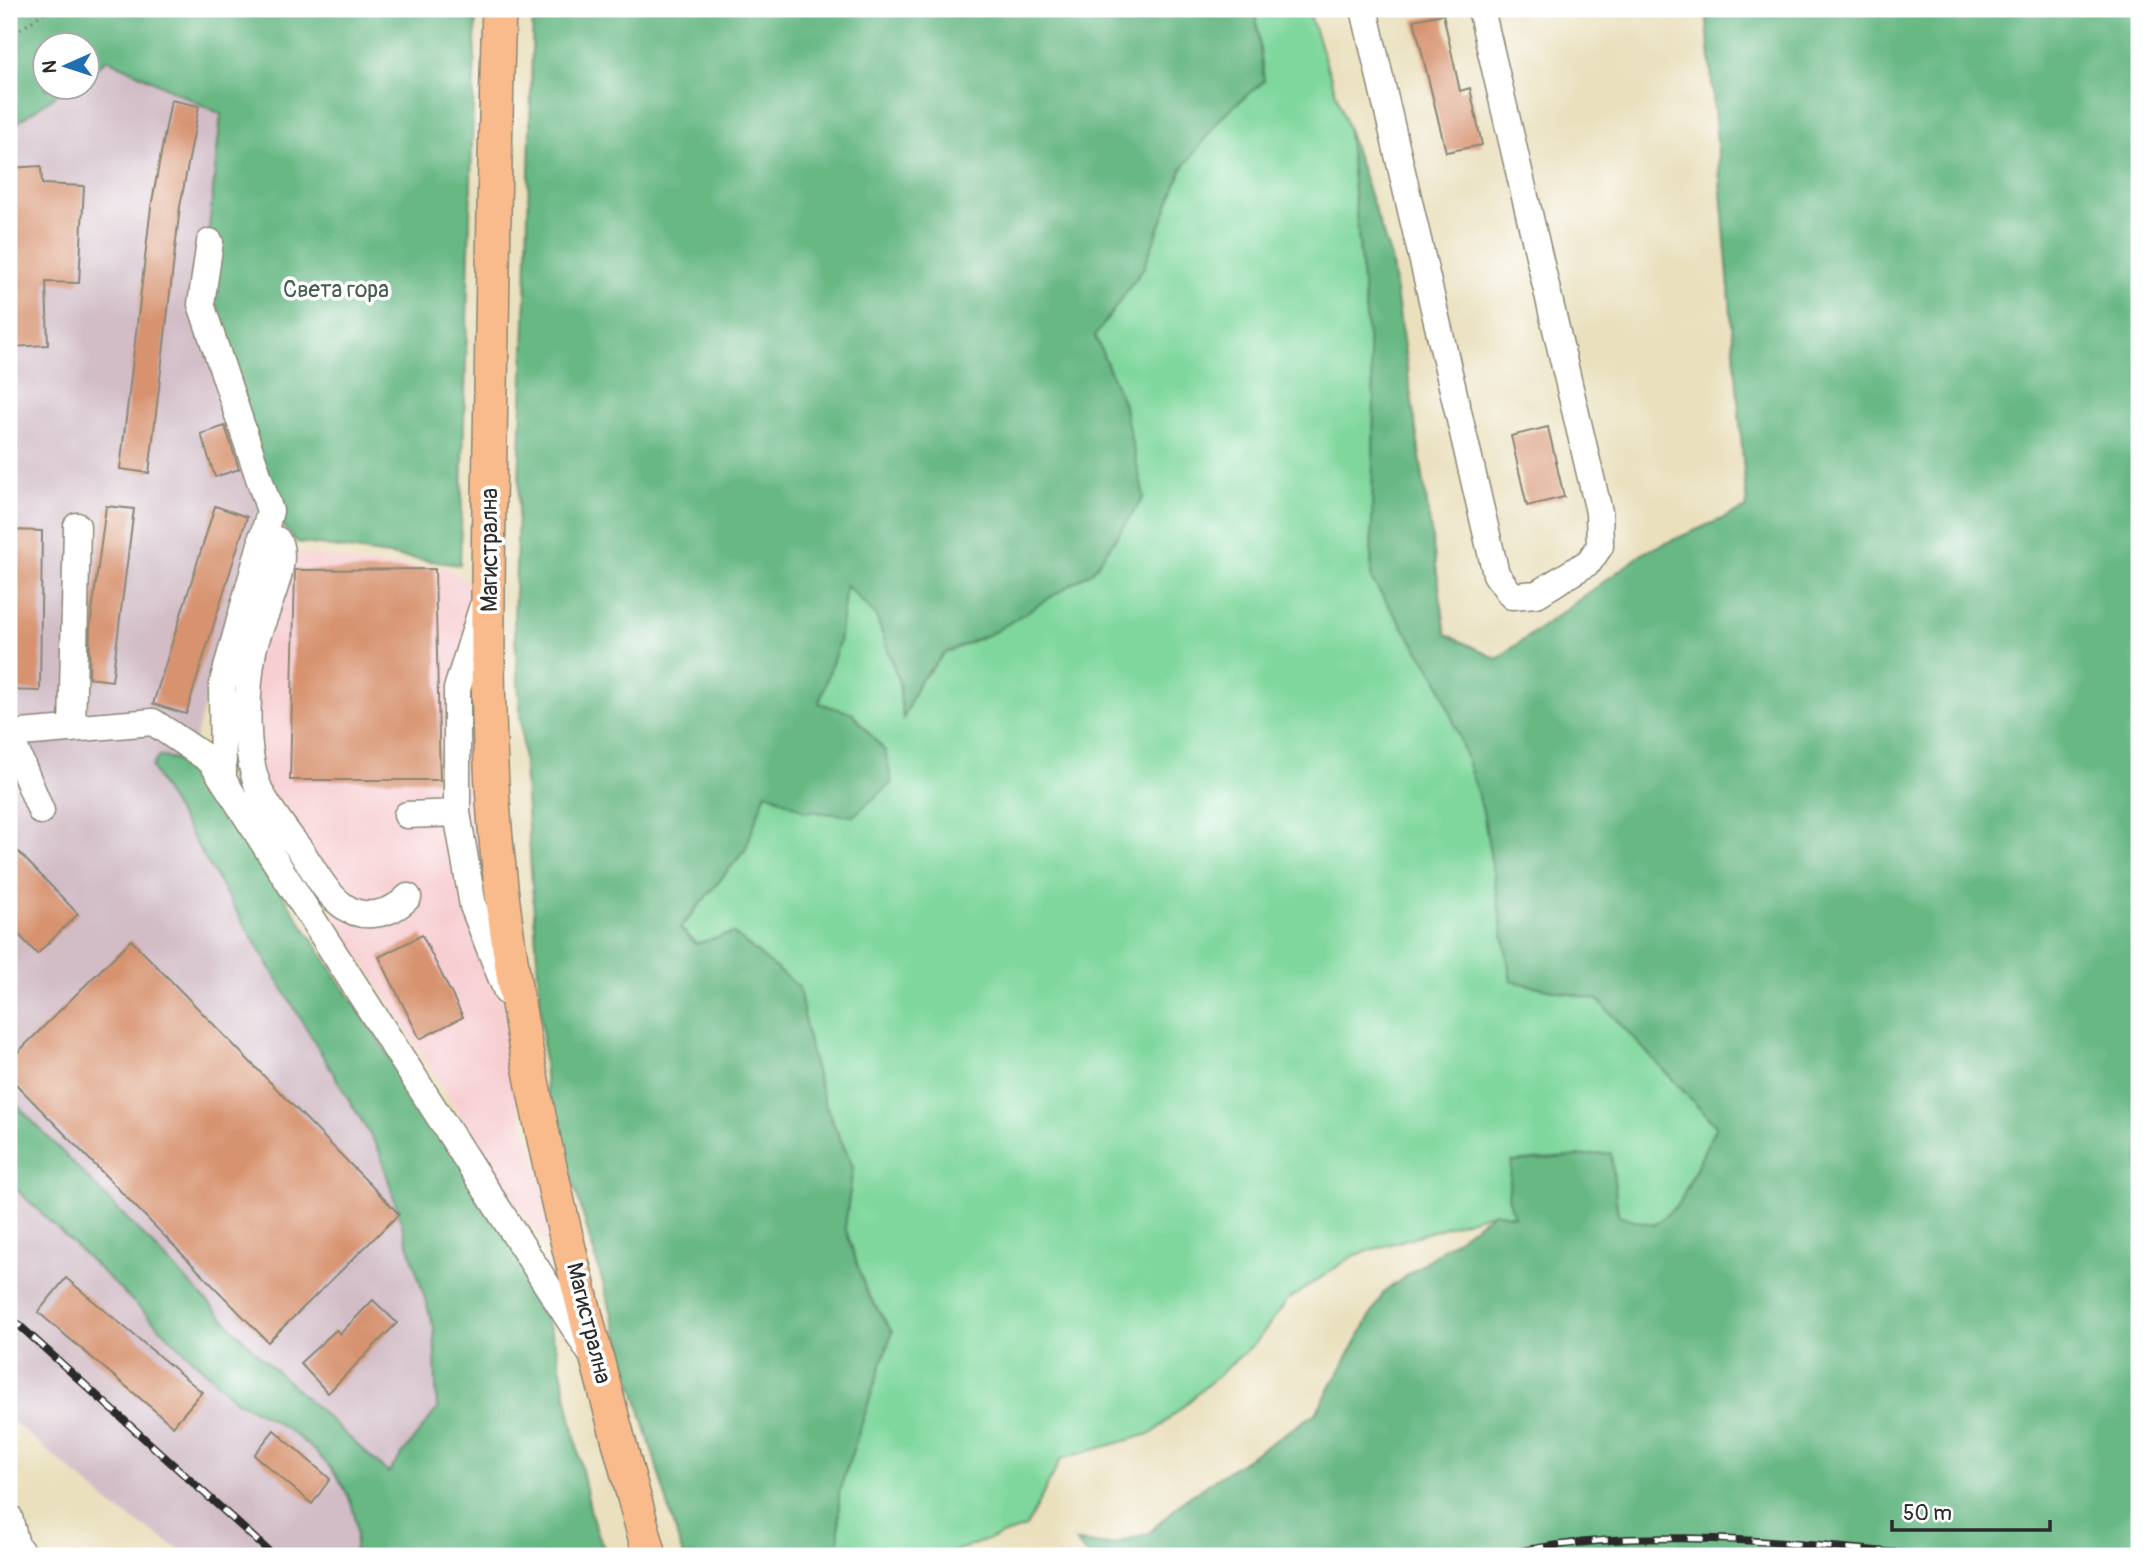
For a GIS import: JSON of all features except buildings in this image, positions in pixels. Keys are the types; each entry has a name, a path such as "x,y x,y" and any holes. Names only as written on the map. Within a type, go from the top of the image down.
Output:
{"main road":[{"name":"Магистрална","path":"499,9 489,586 490,728 497,846 518,1020 532,1088 598,1365 650,1556"},
{"name":"Магистрална","path":"510,9 502,586 503,727 509,845 529,1019 532,1088"}],"street":[{"path":"1364,9 1496,574 1512,596 1536,594 1590,562 1600,545 1600,512 1481,9"},
{"path":"210,242 201,304 270,511 222,687 223,778"},
{"path":"72,729 77,526"},
{"path":"262,537 277,540 282,552 272,600 253,648 248,709 250,749 260,792 332,897 350,912 374,914 396,909 408,897"},
{"path":"489,586 457,688 457,813 473,906 518,1020"},
{"path":"41,811 9,734 153,722 211,761 598,1365"},
{"path":"407,815 457,813"},
{"path":"9,1517 16,1545 23,1556"}],"path":[{"path":"9,38 49,9"}],"shaded area":[{"path":"108,58 221,114 210,242 270,511 256,513 189,762 159,756 323,1035 505,1369 455,1556 189,1556 115,1508 9,1418 9,128 46,102 102,102 102,62"},
{"path":"287,550 363,564 446,568 467,581 477,686 483,828 515,1098 552,1209 552,1242 539,1238 514,1202 217,728"}],"green space":[{"name":"Света гора","path":"9,9 476,9 460,565 297,542 270,511 201,304 221,114 108,59 102,63 102,32 32,32 32,102 46,102 9,128"},
{"path":"533,9 1255,9 1264,81 1222,116 1182,169 1144,267 1095,336 1123,402 1144,497 1093,571 996,631 945,653 918,683 903,720 899,682 876,616 846,585 839,642 819,703 852,713 885,751 892,783 853,816 805,811 766,792 745,850 680,928 695,944 733,933 799,987 810,1049 825,1105 853,1167 845,1227 866,1291 892,1332 839,1492 839,1556 683,1556 546,1089 514,621"},
{"path":"1255,9 1308,9 1348,129 1374,399 1371,579 1437,678 1461,742 1483,811 1511,981 1598,1000 1716,1126 1679,1204 1654,1225 1618,1216 1611,1154 1514,1216 1494,1212 1353,1256 1288,1300 1256,1342 1153,1433 1061,1459 1026,1527 940,1556 839,1556 839,1492 892,1332 866,1291 845,1227 853,1167 825,1105 810,1049 680,928 745,850 766,792 805,811 819,703 839,642 846,584 876,616 899,682 903,718 918,683 945,653 996,631 1123,402 1095,336 1144,267 1182,169 1222,116 1264,81"},
{"path":"1706,9 2139,9 2139,1556 1088,1556 1076,1542 1111,1545 1149,1533 1183,1501 1316,1413 1384,1292 1494,1212 1514,1216 1508,1197 1512,1162 1611,1153 1618,1216 1654,1225 1679,1204 1716,1126 1598,1000 1511,981 1483,811 1461,742 1437,678 1371,579 1374,399 1348,129 1391,258 1446,634 1497,659 1645,552 1747,508"},
{"path":"159,756 189,762 212,788 528,1266 556,1346 592,1518 607,1556 353,1556 356,1530 351,1505 340,1482 324,1461 282,1426 237,1402 9,1182 9,1097 261,1357 388,1473 437,1409 434,1328 379,1150 161,785 152,767"}],"railway":[{"path":"9,1316 274,1556"},
{"path":"1497,1556 1605,1540 1660,1538 1769,1542 1933,1556"}]}
